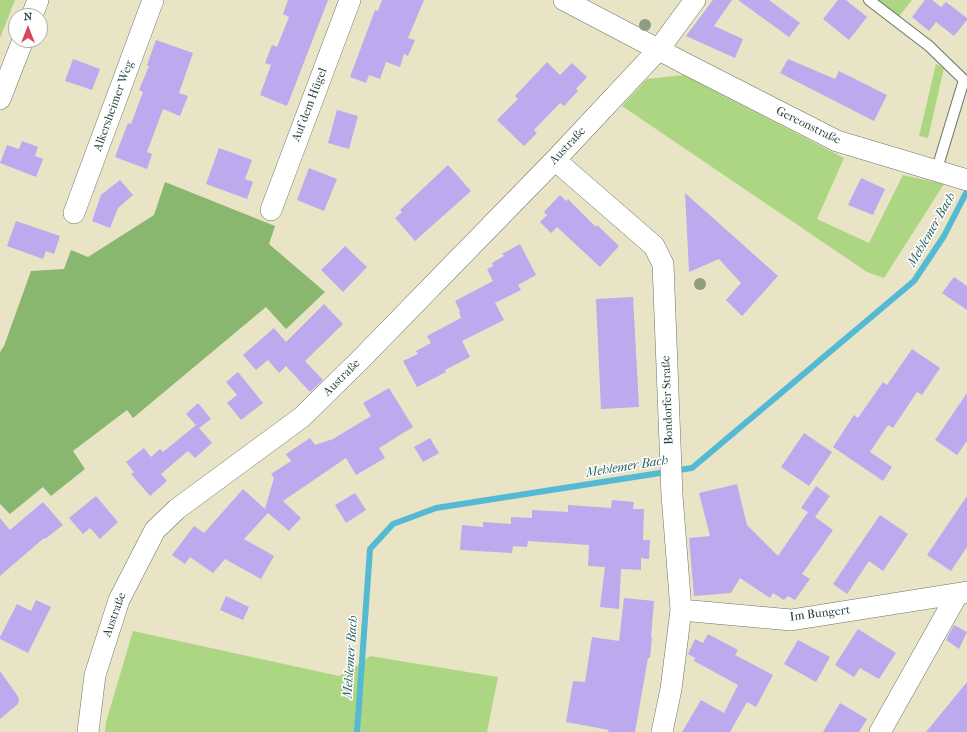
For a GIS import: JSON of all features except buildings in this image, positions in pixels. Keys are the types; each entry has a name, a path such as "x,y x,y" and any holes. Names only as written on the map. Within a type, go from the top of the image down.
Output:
{"street":[{"name":"Alkersheimer Weg","path":"74,213 153,0"},
{"name":"Auf dem Hügel","path":"271,210 350,0"},
{"name":"Gereonstraße","path":"564,0 837,141 953,177"},
{"name":"Austraße","path":"88,732 95,675 119,600 155,530 177,508 302,416 360,360 555,160 659,49 695,0"},
{"path":"0,99 20,48"},
{"name":"Bondorfer Straße","path":"555,160 654,246 663,264 669,446 681,610 671,689 662,732"},
{"name":"Im Bungert","path":"681,610 791,620 962,594"},
{"name":"Im Bungert","path":"880,732 962,594"}],"lane":[{"path":"869,0 929,46 964,80 953,177"}],"green space":[{"path":"0,0 15,0 12,8 8,8 8,18 0,38"},
{"path":"874,0 912,0 897,19"},
{"path":"936,64 944,68 928,138 919,136"},
{"path":"684,75 844,158 817,219 869,243 903,175 944,184 884,278 867,272 622,106 647,79"},
{"path":"165,182 275,226 269,244 325,292 286,329 266,307 133,418 127,410 73,451 85,469 51,496 43,487 10,514 0,504 0,352 4,346 31,271 64,269 71,250 88,257 154,215"},
{"path":"133,631 339,676 350,671 370,656 498,677 487,732 105,732 106,722"}],"waterway":[{"name":"Mehlemer Bach","path":"357,732 370,549 393,524 436,508 692,468 914,281 944,236 967,191"}]}
